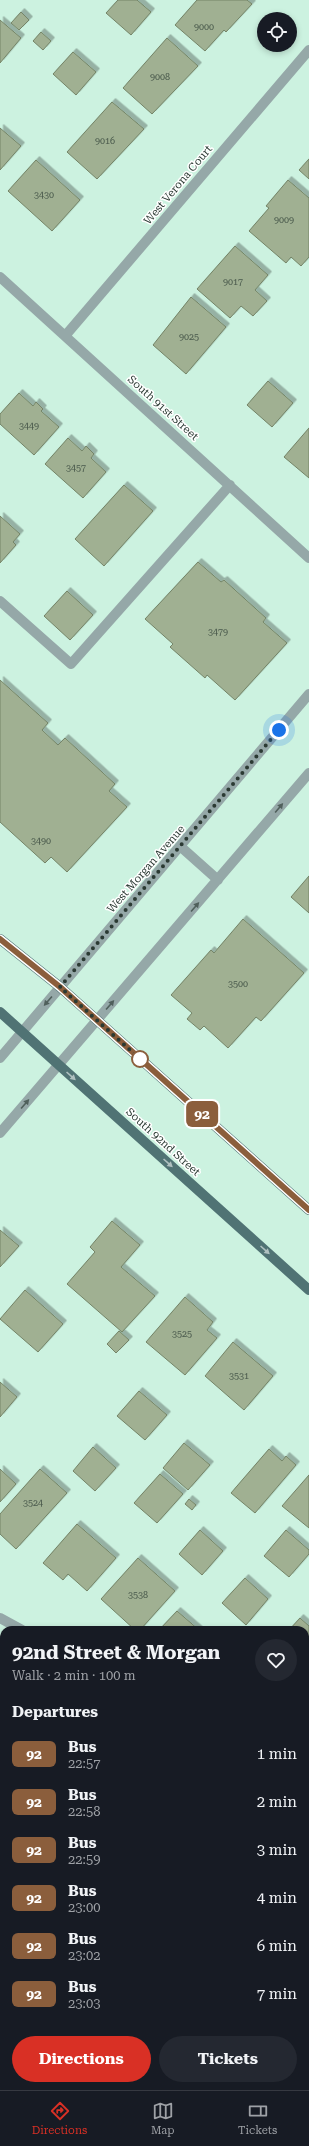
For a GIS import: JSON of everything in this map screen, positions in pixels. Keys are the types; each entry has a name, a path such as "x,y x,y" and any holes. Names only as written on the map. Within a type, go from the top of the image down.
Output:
{"main road":[{"path":"0,939 60,987 309,1210"},
{"name":"South 92nd Street","path":"0,1012 309,1290"}],"street":[{"name":"West Verona Court","path":"65,336 309,50"},
{"name":"South 91st Street","path":"0,277 309,558"},
{"path":"0,601 71,664 230,485"},
{"name":"West Morgan Avenue","path":"0,1058 181,847 309,694"},
{"path":"0,1133 309,773"},
{"path":"181,847 218,880"},
{"path":"0,1618 15,1626"}],"building":[{"path":"118,0 137,0 151,12 131,35 106,13"},
{"path":"197,0 247,0 252,4 226,32 224,30 205,51 175,25"},
{"path":"21,12 29,20 19,30 11,23"},
{"path":"0,20 21,38 0,63"},
{"path":"41,32 51,41 43,50 33,41"},
{"path":"167,38 198,66 152,114 123,88"},
{"path":"73,52 96,72 76,95 53,74"},
{"path":"112,102 144,129 97,179 67,152"},
{"path":"0,128 21,146 0,170"},
{"path":"309,159 309,179 299,170"},
{"path":"36,160 80,200 52,231 8,191"},
{"path":"288,180 309,198 309,257 301,266 291,257 286,263 249,231 269,208 266,206"},
{"path":"235,246 268,275 255,290 267,301 253,316 241,306 230,318 197,289"},
{"path":"191,297 226,327 186,374 153,345"},
{"path":"268,381 293,403 272,427 247,405"},
{"path":"19,393 33,406 36,402 43,409 41,411 59,427 34,455 0,424 0,414"},
{"path":"309,428 309,478 284,457"},
{"path":"68,438 82,451 86,446 94,454 91,458 106,472 83,498 45,464"},
{"path":"124,485 153,511 104,566 75,539"},
{"path":"0,516 20,534 13,542 16,545 0,563"},
{"path":"198,562 221,582 224,580 266,618 263,622 287,643 235,700 207,675 205,678 170,647 173,644 145,619"},
{"path":"67,591 93,615 70,640 44,616"},
{"path":"0,680 48,723 42,730 58,745 65,738 115,784 109,791 127,807 67,872 51,857 45,863 0,822"},
{"path":"309,876 309,913 291,897"},
{"path":"243,919 304,973 261,1021 256,1017 228,1048 204,1026 200,1030 187,1019 192,1013 171,995 211,950 214,953"},
{"path":"112,1221 140,1245 121,1267 155,1296 122,1332 67,1284 95,1252 90,1247"},
{"path":"0,1230 19,1246 0,1267"},
{"path":"25,1290 63,1324 38,1352 0,1319"},
{"path":"185,1297 213,1322 207,1330 217,1338 185,1375 146,1342"},
{"path":"119,1331 129,1340 116,1353 107,1344"},
{"path":"233,1342 273,1376 244,1410 205,1376"},
{"path":"0,1382 17,1397 0,1417"},
{"path":"139,1391 167,1415 145,1440 117,1416"},
{"path":"184,1443 210,1465 188,1490 163,1468"},
{"path":"93,1447 116,1468 95,1491 73,1471"},
{"path":"269,1449 282,1461 286,1456 296,1465 255,1513 231,1493"},
{"path":"0,1469 16,1484 0,1502"},
{"path":"40,1469 67,1493 16,1549 0,1534 0,1514"},
{"path":"160,1474 183,1494 157,1523 134,1503"},
{"path":"309,1475 309,1528 282,1506"},
{"path":"189,1499 196,1505 192,1510 185,1504"},
{"path":"77,1524 116,1558 87,1591 68,1574 63,1580 43,1563"},
{"path":"200,1530 223,1551 202,1575 179,1554"},
{"path":"286,1530 309,1550 309,1554 289,1577 264,1556"},
{"path":"138,1558 175,1591 144,1626 131,1626 101,1599"},
{"path":"245,1578 268,1599 246,1625 222,1603"},
{"path":"177,1611 194,1626 163,1626"},
{"path":"300,1618 309,1626 293,1626"}],"bus line":[{"name":"92","path":"0,939 60,987 309,1210"}],"route":[{"path":"140,1059 60,987 181,847 279,730"}]}
